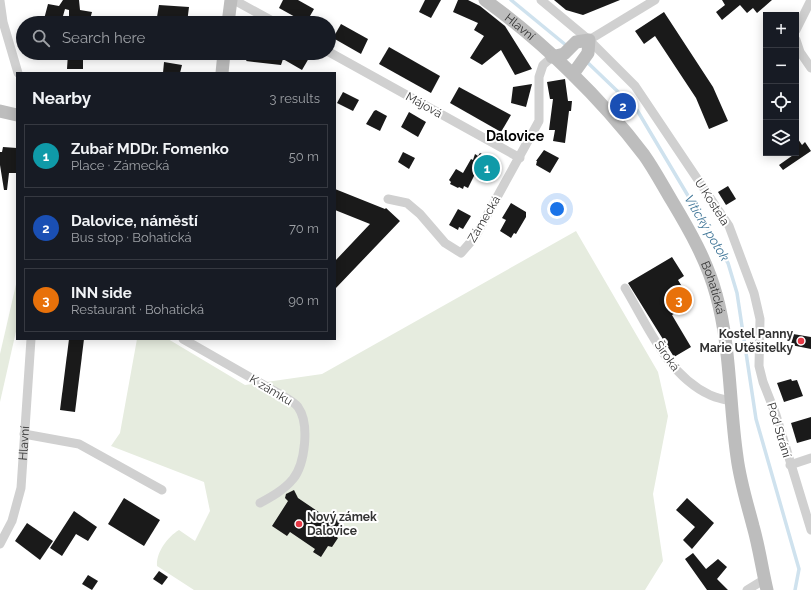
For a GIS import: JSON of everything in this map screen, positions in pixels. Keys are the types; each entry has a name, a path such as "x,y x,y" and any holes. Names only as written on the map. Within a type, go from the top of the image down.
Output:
{"street":[{"path":"229,16 231,0"},
{"path":"234,0 263,16"},
{"name":"Hlavní","path":"485,0 558,55"},
{"name":"U Kostela","path":"541,0 589,46 635,86 729,226 754,293 760,319 759,366 768,395"},
{"path":"575,70 589,46 655,0"},
{"path":"799,24 811,0"},
{"path":"0,1 3,22 18,72"},
{"path":"558,55 576,42 589,46"},
{"path":"799,48 811,68"},
{"name":"Bohatická","path":"558,55 575,70 644,156 686,225 704,258 716,293 724,327 730,401 737,458 743,493 753,526 766,584"},
{"name":"Zámecká","path":"388,199 407,203 420,214 446,243 461,253 475,236 520,158 539,121 539,77 544,66 558,55"},
{"name":"Májová","path":"336,56 520,158"},
{"path":"222,72 223,60"},
{"path":"0,110 16,115"},
{"name":"Široká","path":"625,288 673,366 682,375 709,395 730,401"},
{"name":"Hlavní","path":"0,544 12,521 20,488 31,340"},
{"name":"K zámku","path":"185,340 284,396 298,406 303,416 305,433 304,450 293,479 277,493 260,503"},
{"name":"Pod Strání","path":"768,395 776,415 790,465 809,518 811,530"},
{"path":"24,434 79,444 162,490"},
{"name":"Pod Strání","path":"790,465 811,458"},
{"path":"746,590 766,584"}],"shaded area":[{"path":"576,231 658,372 668,416 653,494 663,561 645,590 194,590 157,566 160,551 170,537 179,530 195,541 210,511 204,482 111,446 120,433 137,340 170,340 245,385 322,374"},
{"path":"16,284 16,331 0,402 0,354"}],"building":[{"path":"63,0 79,0 80,10 92,12 91,16 69,16 69,10 65,9 63,16 45,16 48,4 59,6"},
{"path":"283,0 298,0 314,9 310,16 293,16 279,8"},
{"path":"425,0 441,0 431,18 419,12"},
{"path":"458,0 468,0 480,6 505,26 532,69 515,75 501,50 482,65 470,58 484,36 474,30 478,23 453,12"},
{"path":"554,0 620,0 583,15 566,10"},
{"path":"722,0 772,0 757,13 753,8 747,13 740,5 722,20 716,12 725,5"},
{"path":"159,5 189,7 188,16 157,16"},
{"path":"664,12 713,87 728,121 709,129 696,98 655,36 644,44 635,31"},
{"path":"341,24 368,39 361,54 336,40 336,33"},
{"path":"389,47 440,76 431,93 379,64"},
{"path":"68,60 83,60 83,69 67,69"},
{"path":"247,60 283,60 281,65"},
{"path":"285,60 308,60 302,70"},
{"path":"164,62 182,65 180,72 163,72"},
{"path":"565,79 568,101 572,101 571,111 569,111 565,143 553,141 555,130 549,130 553,99 550,99 547,82"},
{"path":"532,84 526,107 511,103 513,87"},
{"path":"459,87 511,115 501,132 450,103"},
{"path":"343,92 359,100 353,111 337,103"},
{"path":"376,110 387,116 380,131 366,124"},
{"path":"409,112 426,122 418,137 401,127"},
{"path":"799,140 802,145 805,142 811,151 783,170 779,165 792,156 799,156"},
{"path":"3,147 16,148 16,173 9,173 7,190 4,190 0,165 0,152 2,152"},
{"path":"544,150 559,158 550,173 536,165 536,161"},
{"path":"403,152 415,158 409,169 398,162"},
{"path":"480,153 500,163 492,177 489,180 476,172 468,188 464,186 463,189 458,188 450,184 451,182 449,180 456,169 463,173 471,159 473,160 475,154 478,156"},
{"path":"728,186 736,199 726,205 718,192"},
{"path":"336,189 385,209 386,208 400,221 336,288 336,260 370,224 336,210"},
{"path":"511,203 526,212 526,217 516,234 514,233 511,238 500,231 506,220 502,218"},
{"path":"458,209 471,216 463,229 459,227 458,230 449,225"},
{"path":"672,257 684,276 678,280 692,303 672,315 691,347 674,357 628,283"},
{"name":"Kostel Panny Marie Utěšitelky","path":"793,334 811,337 811,349 791,345"},
{"path":"69,340 84,340 75,412 60,410"},
{"path":"791,379 792,381 797,380 803,396 784,402 777,383"},
{"path":"811,417 811,439 797,443 791,423"},
{"name":"Nový zámek Dalovice","path":"294,490 298,498 332,521 335,519 339,520 341,524 333,534 338,538 332,547 328,546 321,557 313,552 315,549 290,532 287,536 272,526 288,501 285,498 286,494"},
{"path":"124,498 160,520 144,546 108,524"},
{"path":"687,498 714,523 692,549 683,540 695,527 676,510"},
{"path":"74,511 97,527 88,541 76,534 62,556 50,548"},
{"path":"27,523 53,541 40,560 15,541"},
{"path":"693,553 706,569 718,559 727,567 717,579 728,590 707,590 685,559"},
{"path":"159,571 168,577 162,585 153,579"},
{"path":"88,575 98,581 92,590 82,584"}],"waterway":[{"name":"Vitický potok","path":"511,0 567,46"},
{"name":"Vitický potok","path":"586,61 637,110 728,263 737,293 756,419 799,569 795,590"}],"place":[{"name":"Dalovice, náměstí","path":"623,106"},
{"name":"Zubař MDDr. Fomenko","path":"487,168"},
{"name":"INN side","path":"679,300"},
{"name":"Kostel Panny Marie Utěšitelky","path":"801,341"},
{"name":"Nový zámek Dalovice","path":"299,524"}],"district":[{"name":"Dalovice","path":"515,136"}]}
